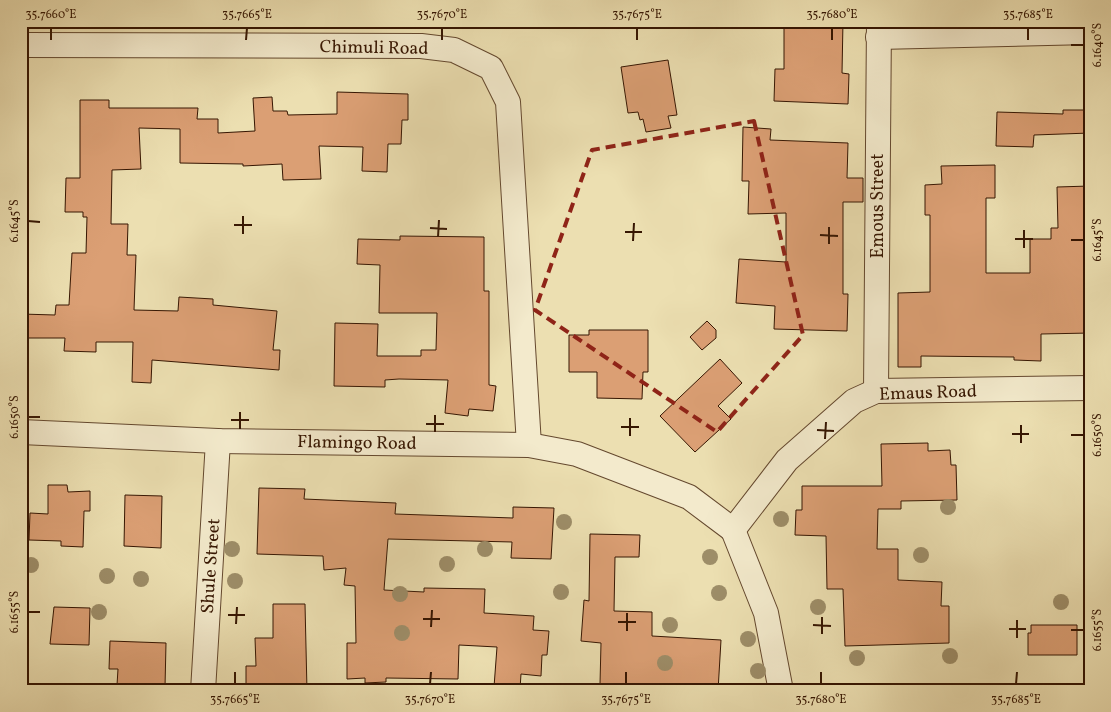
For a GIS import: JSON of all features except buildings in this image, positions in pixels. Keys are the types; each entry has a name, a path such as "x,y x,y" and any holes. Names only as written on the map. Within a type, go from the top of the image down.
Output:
{"street":[{"path":"878,29 1090,32"},
{"name":"Emous Street","path":"876,391 878,29"},
{"name":"Chimuli Road","path":"21,45 421,46 454,50 491,68 508,102 529,445"},
{"name":"Emaus Road","path":"733,530 788,460 854,401 876,391 1090,388"},
{"name":"Flamingo Road","path":"21,432 218,441 529,445 577,454 689,497 733,530"},
{"name":"Shule Street","path":"203,691 218,441"},
{"path":"733,530 766,613 781,691"}],"highlighted area":[{"path":"754,121 803,335 717,432 535,310 592,150"}]}
